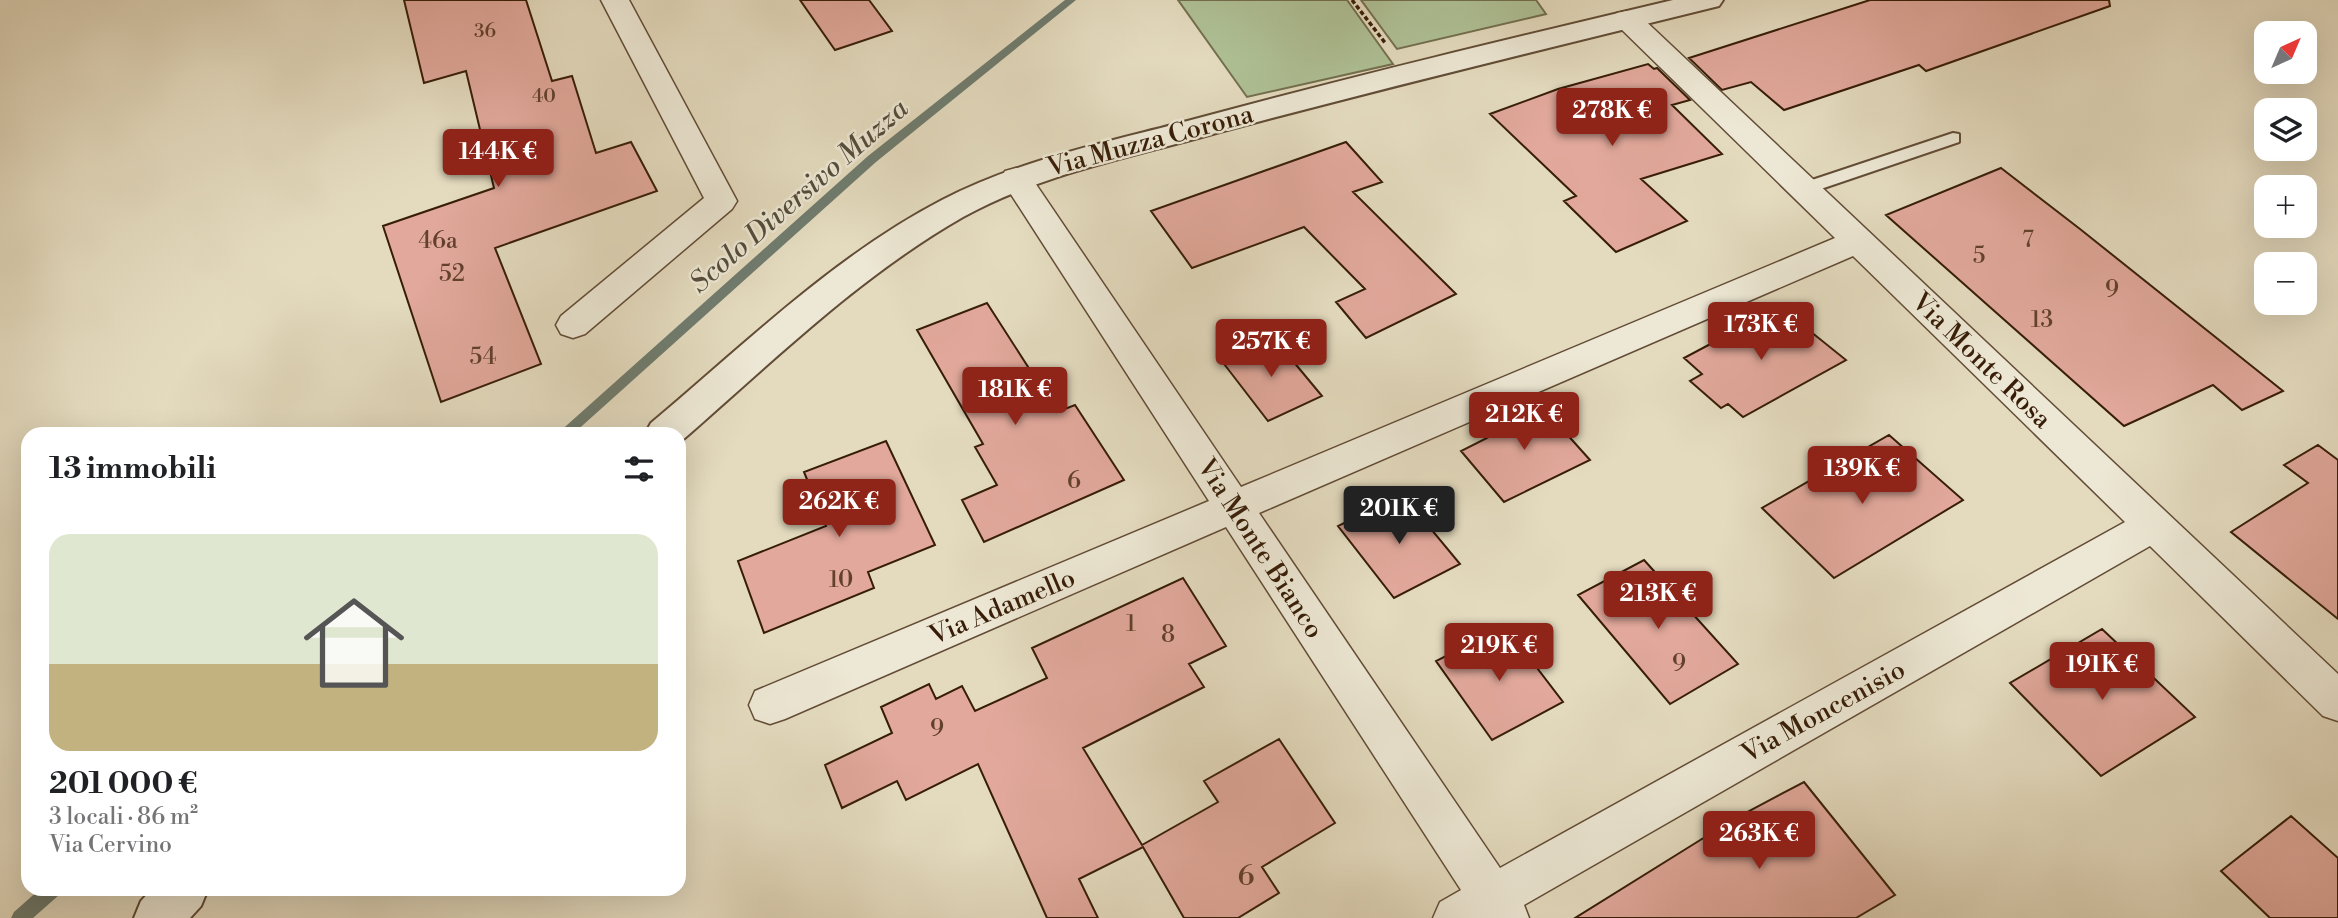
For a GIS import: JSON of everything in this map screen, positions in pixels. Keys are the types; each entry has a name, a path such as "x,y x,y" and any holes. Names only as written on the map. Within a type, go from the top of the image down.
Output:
{"street":[{"path":"573,325 721,201 615,0"},
{"name":"Via Muzza Corona","path":"672,427 830,292 896,244 952,209 1016,177 1371,81 1709,0"},
{"name":"Via Monte Rosa","path":"1627,19 2338,702"},
{"name":"Via Monte Bianco","path":"1016,177 1234,507 1485,911"},
{"name":"Via Adamello","path":"770,705 1857,240"},
{"name":"Via Moncenisio","path":"1485,911 2154,525"},
{"path":"158,918 178,896"}],"lane":[{"path":"1804,189 1953,138"}],"green space":[{"path":"1178,0 1347,0 1393,64 1247,97"},
{"path":"1361,0 1536,0 1546,14 1397,49"}],"building":[{"path":"404,0 526,0 552,81 572,76 596,153 631,142 657,191 495,248 541,364 441,402 383,226 494,188 466,71 424,83"},
{"path":"800,0 869,0 892,31 835,50"},
{"path":"1870,0 2109,0 2110,6 1926,71 1919,65 1784,110 1751,82 1722,90 1689,58"},
{"path":"1648,64 1654,69 1657,68 1690,100 1672,105 1722,154 1641,179 1687,221 1616,252 1564,201 1576,196 1490,114 1558,89"},
{"path":"1346,142 1382,182 1353,192 1456,294 1366,338 1336,302 1365,289 1304,227 1192,268 1151,211"},
{"path":"2001,168 2283,391 2242,410 2213,385 2124,426 1886,215"},
{"path":"987,303 1057,412 1075,405 1124,480 984,542 962,500 997,485 975,447 983,444 917,330"},
{"path":"1780,307 1846,360 1743,417 1728,404 1721,408 1690,381 1702,374 1684,358"},
{"path":"1273,337 1322,396 1268,421 1221,360"},
{"path":"1538,402 1590,460 1504,502 1461,451 1487,438 1479,429"},
{"path":"1889,435 1963,500 1834,578 1762,508"},
{"path":"886,441 935,545 868,572 874,588 764,633 738,561 826,526 804,472"},
{"path":"2318,445 2338,460 2338,619 2231,532 2308,483 2284,465"},
{"path":"1402,494 1460,564 1394,598 1338,526"},
{"path":"1644,560 1738,664 1670,704 1578,595"},
{"path":"1183,578 1226,646 1189,664 1204,687 1083,748 1142,845 1218,802 1204,781 1279,739 1335,823 1262,867 1279,893 1238,918 1184,918 1143,847 1079,879 1098,918 1047,918 978,764 906,800 897,781 842,808 825,765 892,733 881,707 929,684 936,699 962,686 975,711 1047,678 1032,648"},
{"path":"1505,626 1563,702 1492,740 1436,661"},
{"path":"2102,629 2195,717 2101,776 2010,683"},
{"path":"1804,782 1895,895 1856,918 1575,918 1734,819"},
{"path":"2291,816 2338,858 2338,918 2270,918 2221,871"}],"waterway":[{"name":"Scolo Diversivo Muzza","path":"572,427 872,159 1071,0"},
{"name":"Scolo Diversivo Muzza","path":"20,918 45,896"}]}
